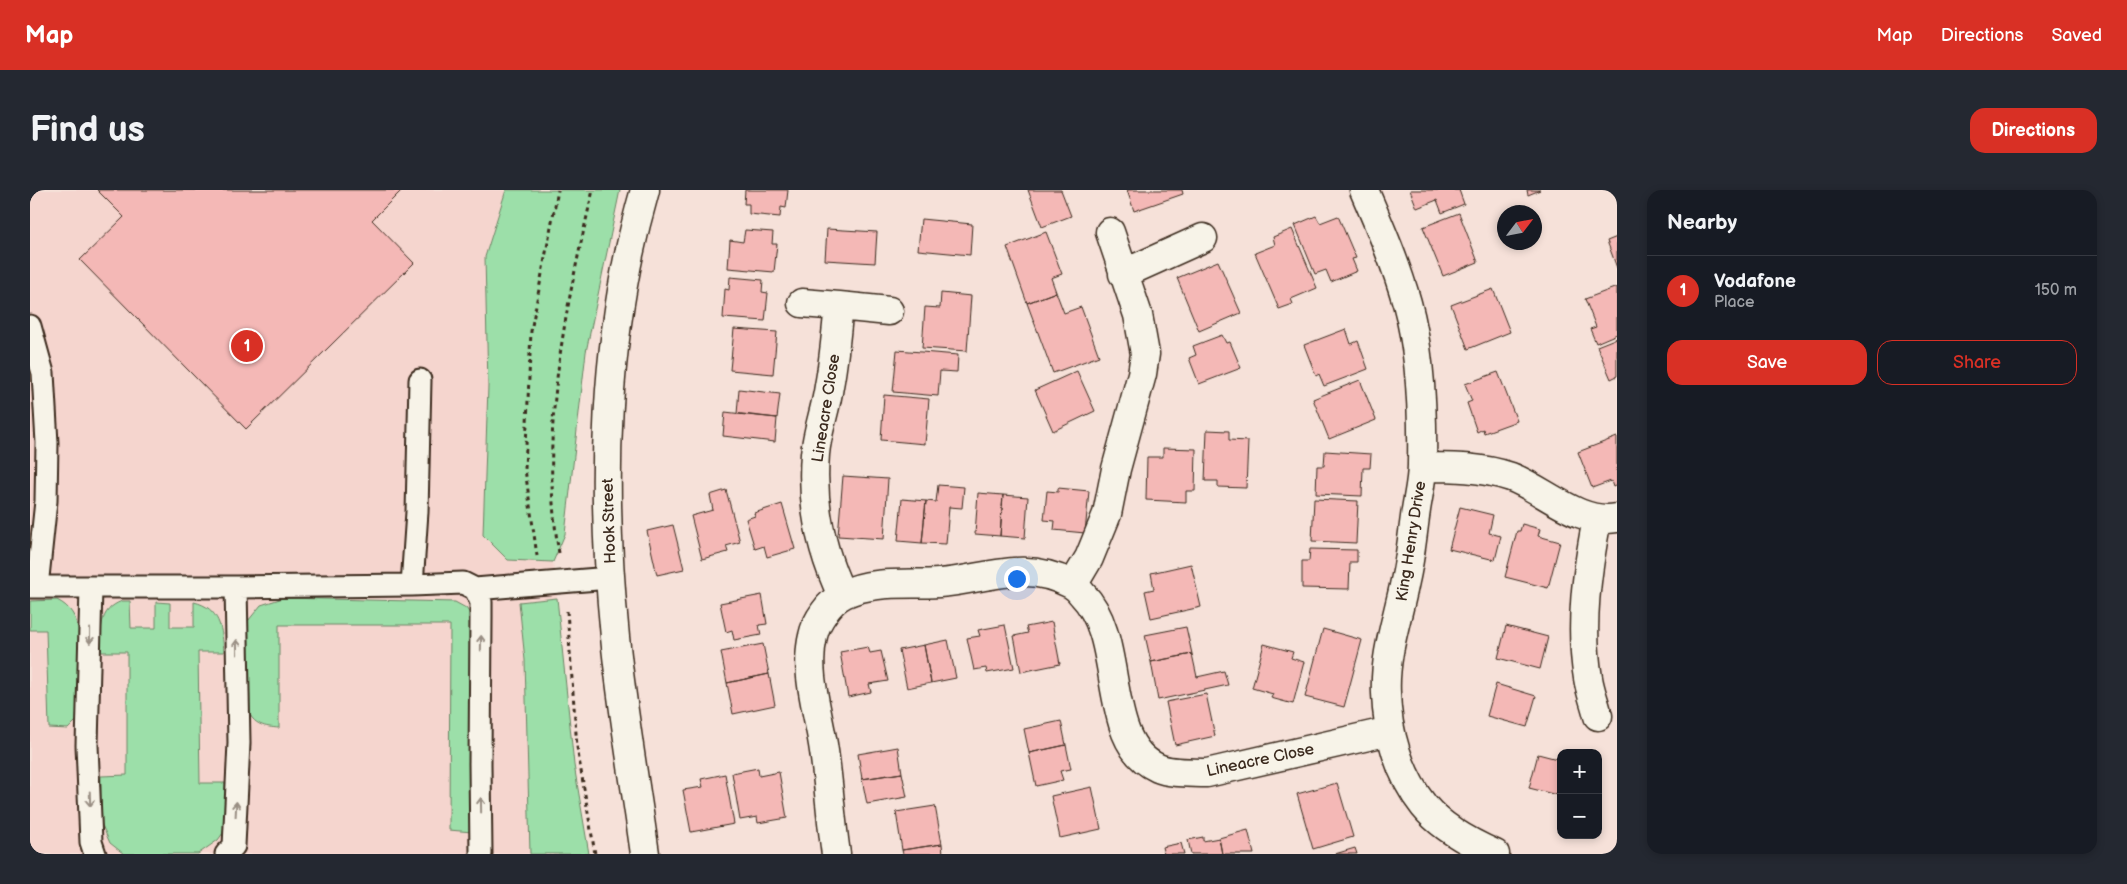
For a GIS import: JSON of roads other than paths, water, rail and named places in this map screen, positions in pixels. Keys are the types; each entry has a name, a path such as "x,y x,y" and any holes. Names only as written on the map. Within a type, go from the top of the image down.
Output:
{"street":[{"name":"Hook Street","path":"645,190 624,276 610,371 606,491 615,638 645,854"},
{"name":"King Henry Drive","path":"1364,190 1392,257 1408,304 1416,345 1420,386 1422,467 1406,581 1390,648 1386,692 1390,731 1404,772 1413,791 1425,807 1445,826 1495,854"},
{"path":"1073,585 1088,558 1106,514 1116,469 1142,374 1145,354 1138,314 1110,232"},
{"path":"1123,274 1203,238"},
{"path":"802,303 889,311"},
{"name":"Lineacre Close","path":"839,306 829,388 815,453 815,509 823,550 842,595"},
{"path":"1422,467 1467,468 1490,471 1535,488 1576,511 1607,518 1587,585 1584,624 1584,650 1588,679 1598,716"},
{"name":"Lineacre Close","path":"836,854 810,657 813,636 826,610 842,595 862,587 943,582 1022,570 1050,575 1073,585 1089,601 1101,622 1112,664 1119,709 1130,743 1141,756 1158,768 1178,772 1207,772 1390,731"}],"lane":[{"path":"30,326 43,373 47,443 46,501 33,587 236,587 463,583 475,589 610,578"},
{"path":"412,585 417,512 420,380"},
{"path":"226,854 234,846 239,743 236,587"},
{"path":"91,588 87,745 91,842 95,854"},
{"path":"475,589 481,602 482,617 480,764 482,854"}],"place":[{"name":"Vodafone","path":"247,346"}]}
